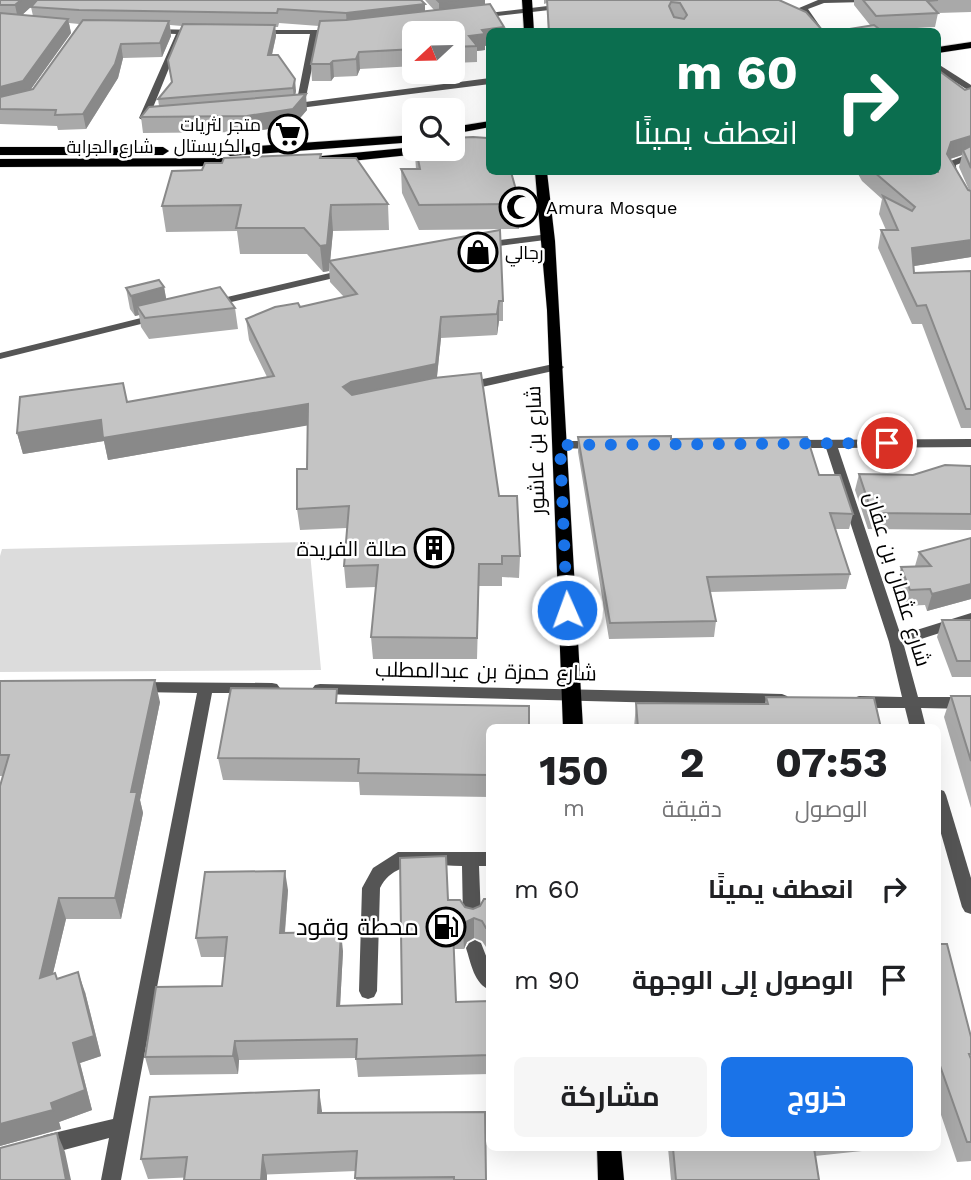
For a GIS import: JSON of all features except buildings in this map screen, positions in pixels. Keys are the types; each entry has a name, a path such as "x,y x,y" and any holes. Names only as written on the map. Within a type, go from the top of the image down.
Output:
{"main road":[{"path":"527,5 529,28"},
{"path":"941,50 971,45"},
{"path":"941,59 971,54"},
{"path":"465,129 486,125"},
{"name":"شارع الجرابة","path":"0,151 243,152 402,139"},
{"name":"شارع الجرابة","path":"0,163 321,160 402,152"},
{"name":"شارع بن عاشور","path":"542,178 558,367 573,724"},
{"path":"608,1151 611,1180"}],"street":[{"path":"817,28 803,8 825,1 866,0"},
{"path":"475,16 527,5 579,4"},
{"path":"143,31 207,32"},
{"path":"157,117 144,118 180,32"},
{"path":"248,32 347,32"},
{"path":"300,105 315,32"},
{"path":"941,69 971,89"},
{"path":"287,106 486,82"},
{"path":"971,156 951,163 951,172 971,206"},
{"path":"474,246 549,237"},
{"path":"201,307 357,270"},
{"path":"0,356 174,313"},
{"path":"449,390 558,367"},
{"path":"778,444 971,443"},
{"path":"560,445 602,444"},
{"name":"شارع عثمان بن عفان","path":"831,444 896,642 917,724"},
{"path":"896,642 971,618"},
{"name":"شارع حمزة بن عبدالمطلب","path":"124,687 570,693 802,700"},
{"path":"111,1180 206,687"},
{"path":"843,702 971,703"},
{"path":"941,805 971,906"},
{"path":"368,991 370,888 379,873 398,859 486,859"},
{"path":"470,859 472,919"},
{"path":"475,948 486,977"},
{"path":"27,1150 121,1126"}],"shaded area":[{"path":"309,542 321,670 0,672 2,549"}],"place":[{"name":"متجر لثريات و الكريستال","path":"288,134"},
{"name":"Amura Mosque","path":"519,207"},
{"name":"رجالي","path":"478,252"},
{"name":"صالة الفريدة","path":"434,548"},
{"name":"محطة وقود","path":"446,927"}],"route":[{"path":"567,610 560,445 887,443"}]}
